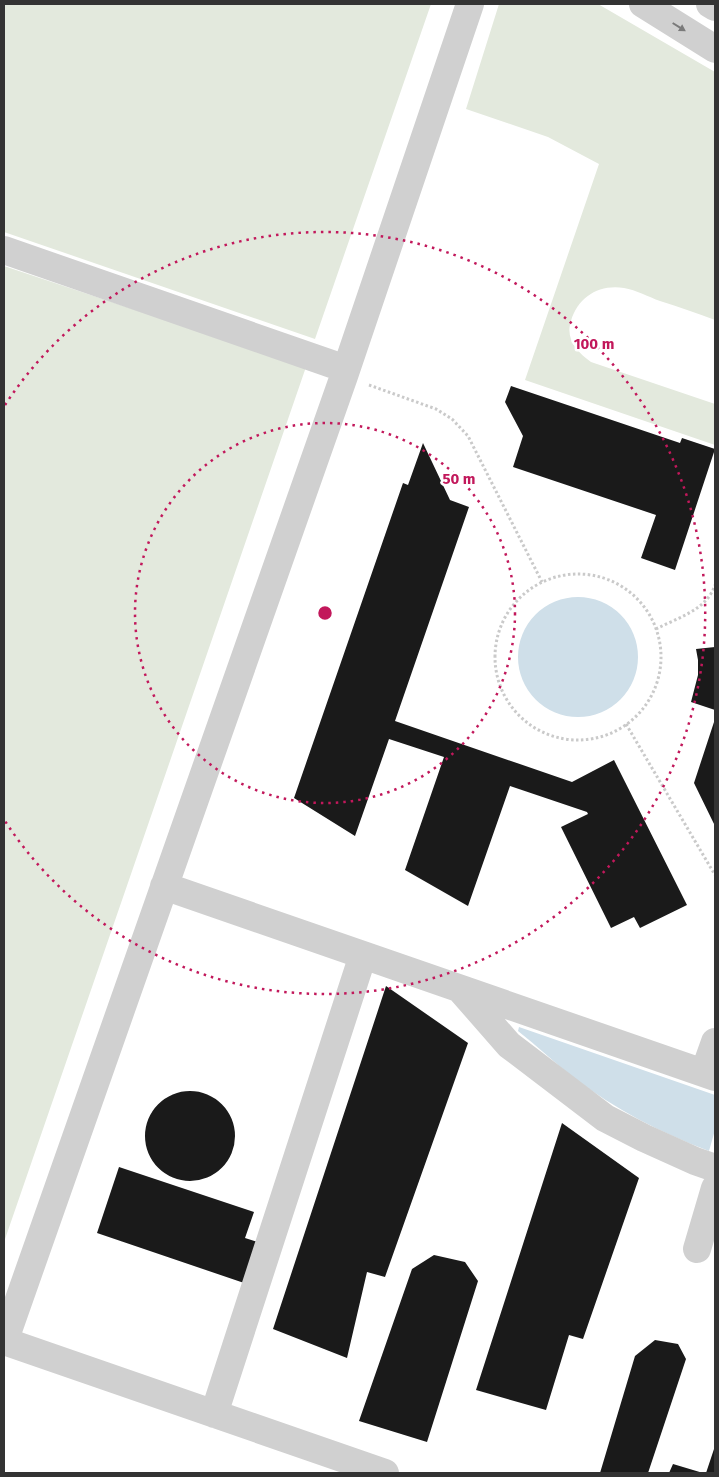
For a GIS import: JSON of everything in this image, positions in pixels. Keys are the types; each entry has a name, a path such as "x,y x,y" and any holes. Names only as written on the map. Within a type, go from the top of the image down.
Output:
{"lane":[{"path":"385,1473 4,1341 345,372 470,4"},
{"path":"643,4 715,50"},
{"path":"710,4 715,7"},
{"path":"4,250 345,372"},
{"path":"164,886 710,1075 715,1042"},
{"path":"214,1414 363,955"},
{"path":"459,988 509,1045 605,1118 644,1138 715,1168"},
{"path":"697,1249 715,1188"}],"path":[{"path":"345,372 436,409 452,419 468,436 542,582"},
{"path":"578,574 597,576 614,582 630,592 643,605 652,618 660,648 658,679 644,707 626,724 605,736 573,740 541,731 526,722 513,708 503,692 497,675 495,656 497,638 504,620 514,605 527,592 542,582 560,576 578,574"},
{"path":"656,629 706,602 712,594 715,585"},
{"path":"626,724 715,875"}],"shaded area":[{"path":"4,4 431,4 315,339 4,232"},
{"path":"499,4 598,4 715,72 715,320 633,290 615,287 598,290 584,299 574,313 570,334 577,349 591,362 715,404 715,445 525,380 599,164 548,137 466,109"},
{"path":"4,266 306,367 4,1242"},
{"path":"578,597 601,601 620,615 634,634 638,657 634,680 620,699 601,713 578,717 555,713 536,699 522,680 518,657 522,634 536,615 555,601"},
{"path":"519,1027 715,1095 715,1130 709,1151 656,1128 606,1100 574,1078 518,1031"}],"building":[{"path":"511,386 680,443 682,438 715,449 675,570 641,558 656,515 513,467 523,436 505,402"},
{"path":"423,443 450,500 469,507 395,721 572,782 614,760 687,905 640,928 634,917 611,928 561,827 588,814 587,812 510,786 468,906 405,870 444,757 389,739 355,836 294,798 403,483 408,485"},
{"path":"715,647 715,710 691,702 698,675 696,649"},
{"path":"715,719 715,826 694,783"},
{"path":"386,986 468,1043 385,1277 367,1272 347,1358 273,1329"},
{"path":"190,1091 207,1095 222,1104 231,1119 235,1136 231,1153 222,1168 207,1177 190,1181 173,1177 158,1168 149,1153 145,1136 149,1119 158,1104 173,1095"},
{"path":"562,1123 639,1178 583,1339 569,1335 546,1410 476,1390"},
{"path":"119,1167 254,1212 245,1238 261,1243 247,1284 97,1233"},
{"path":"434,1255 465,1262 478,1281 427,1442 359,1421 412,1269"},
{"path":"655,1340 678,1344 686,1359 648,1473 600,1473 635,1356"},
{"path":"715,1446 715,1473 706,1473"},
{"path":"673,1464 703,1473 669,1473"}]}
